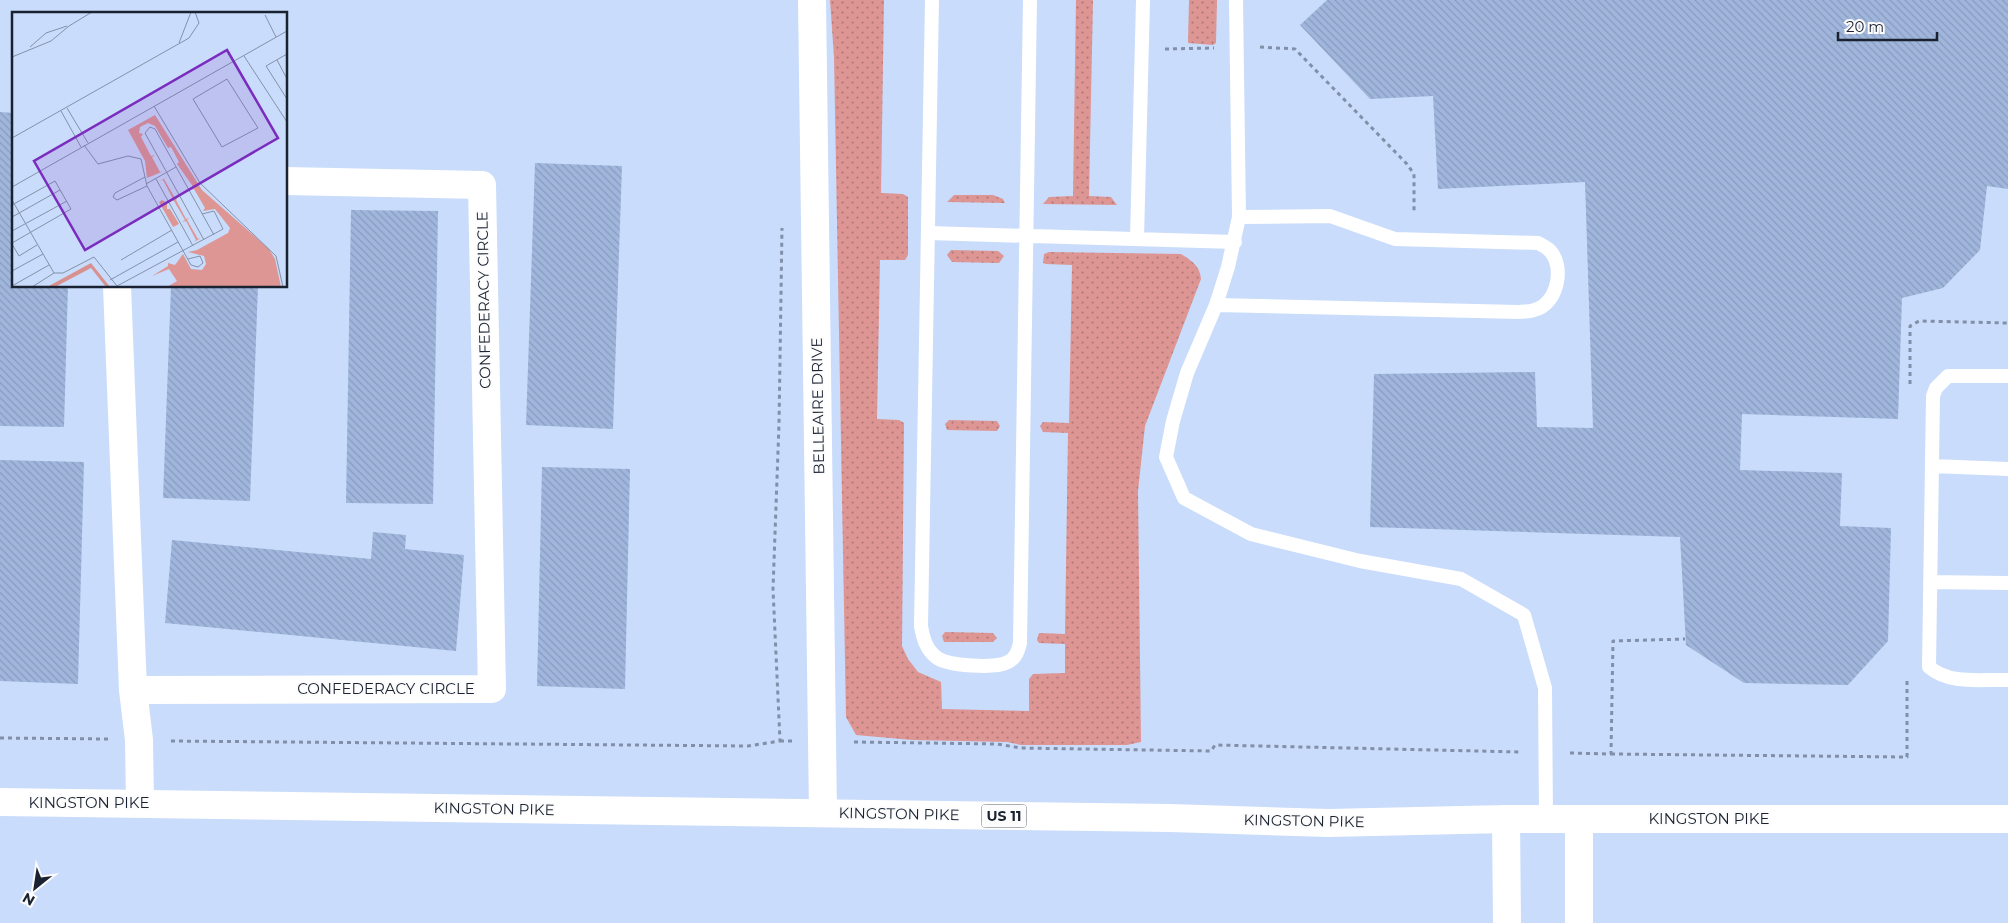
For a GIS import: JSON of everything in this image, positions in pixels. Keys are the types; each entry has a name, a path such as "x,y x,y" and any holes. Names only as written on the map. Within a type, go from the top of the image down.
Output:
{"street":[{"name":"BELLEAIRE DRIVE","path":"812,0 823,813"},
{"name":"CONFEDERACY CIRCLE","path":"133,690 492,689 482,185 288,181"},
{"path":"117,288 133,690 139,740 140,804"},
{"name":"KINGSTON PIKE","path":"0,802 823,813 1328,823 1506,819 2008,819"},
{"path":"1506,819 1507,923"},
{"path":"1578,923 1579,820"}],"lane":[{"path":"932,0 921,626 928,649 942,660 948,663 998,665 1009,662 1016,655 1020,643 1030,0"},
{"path":"1137,239 1143,0"},
{"path":"1236,0 1235,48 1239,217 1235,242 1216,305 1187,373 1172,421 1166,457 1184,498 1252,534 1360,561 1461,579 1524,615 1545,688 1546,820"},
{"path":"1216,305 1519,312 1536,310 1546,304 1553,296 1556,286 1557,270 1555,258 1548,249 1538,243 1395,239 1330,216 1239,217"},
{"path":"928,233 1235,242"},
{"path":"2008,376 1948,376 1942,381 1933,396 1929,667 1936,673 1952,679 2008,680"},
{"path":"1932,466 2008,468"},
{"path":"1930,582 2008,583"}],"path":[{"path":"1142,49 1295,48 1406,163 1414,174 1414,212"},
{"path":"780,741 773,589 779,424 782,225"},
{"path":"1910,394 1910,326 1919,321 2008,323"},
{"path":"1611,754 1613,641 1685,639"},
{"path":"0,738 748,746 780,741 822,741 997,744 1021,748 1212,751 1215,745 1611,754 1907,757 1907,669"}],"shaded area":[{"path":"830,0 884,0 881,193 903,194 908,197 908,255 905,260 880,260 877,419 899,420 904,423 902,646 908,659 918,672 941,682 942,709 1029,711 1029,679 1033,674 1065,673 1065,644 1039,643 1037,640 1039,633 1065,634 1068,433 1043,432 1040,426 1043,422 1069,423 1072,265 1043,263 1044,254 1049,252 1181,254 1192,262 1199,271 1201,279 1145,426 1138,491 1141,742 1127,745 1021,745 1007,742 912,740 856,735 846,717 834,57"},
{"path":"1076,0 1093,0 1089,196 1111,197 1117,205 1043,204 1049,197 1073,196"},
{"path":"1189,0 1217,0 1216,43 1213,45 1188,43"},
{"path":"954,195 993,195 1003,199 1005,203 947,202"},
{"path":"951,250 998,251 1004,256 999,263 952,262 947,255"},
{"path":"949,420 997,421 1000,426 997,431 947,430 945,424"},
{"path":"945,632 993,633 997,638 993,642 944,642 942,636"}],"building":[{"path":"1327,0 2008,0 2008,189 1987,186 1980,250 1943,288 1902,298 1898,419 1742,414 1740,470 1842,473 1840,526 1891,528 1888,641 1848,685 1744,683 1686,645 1680,537 1370,527 1374,374 1535,372 1537,427 1593,428 1585,182 1438,189 1433,96 1370,99 1300,25"},
{"path":"0,112 12,113 12,288 68,288 64,427 0,426"},
{"path":"535,163 622,166 613,429 526,425"},
{"path":"351,210 438,211 433,504 346,503"},
{"path":"171,288 258,288 250,501 163,498"},
{"path":"0,460 84,462 78,684 0,681"},
{"path":"542,467 630,469 625,689 537,686"},
{"path":"373,532 406,535 405,549 464,555 456,651 165,623 172,540 371,559"}]}
